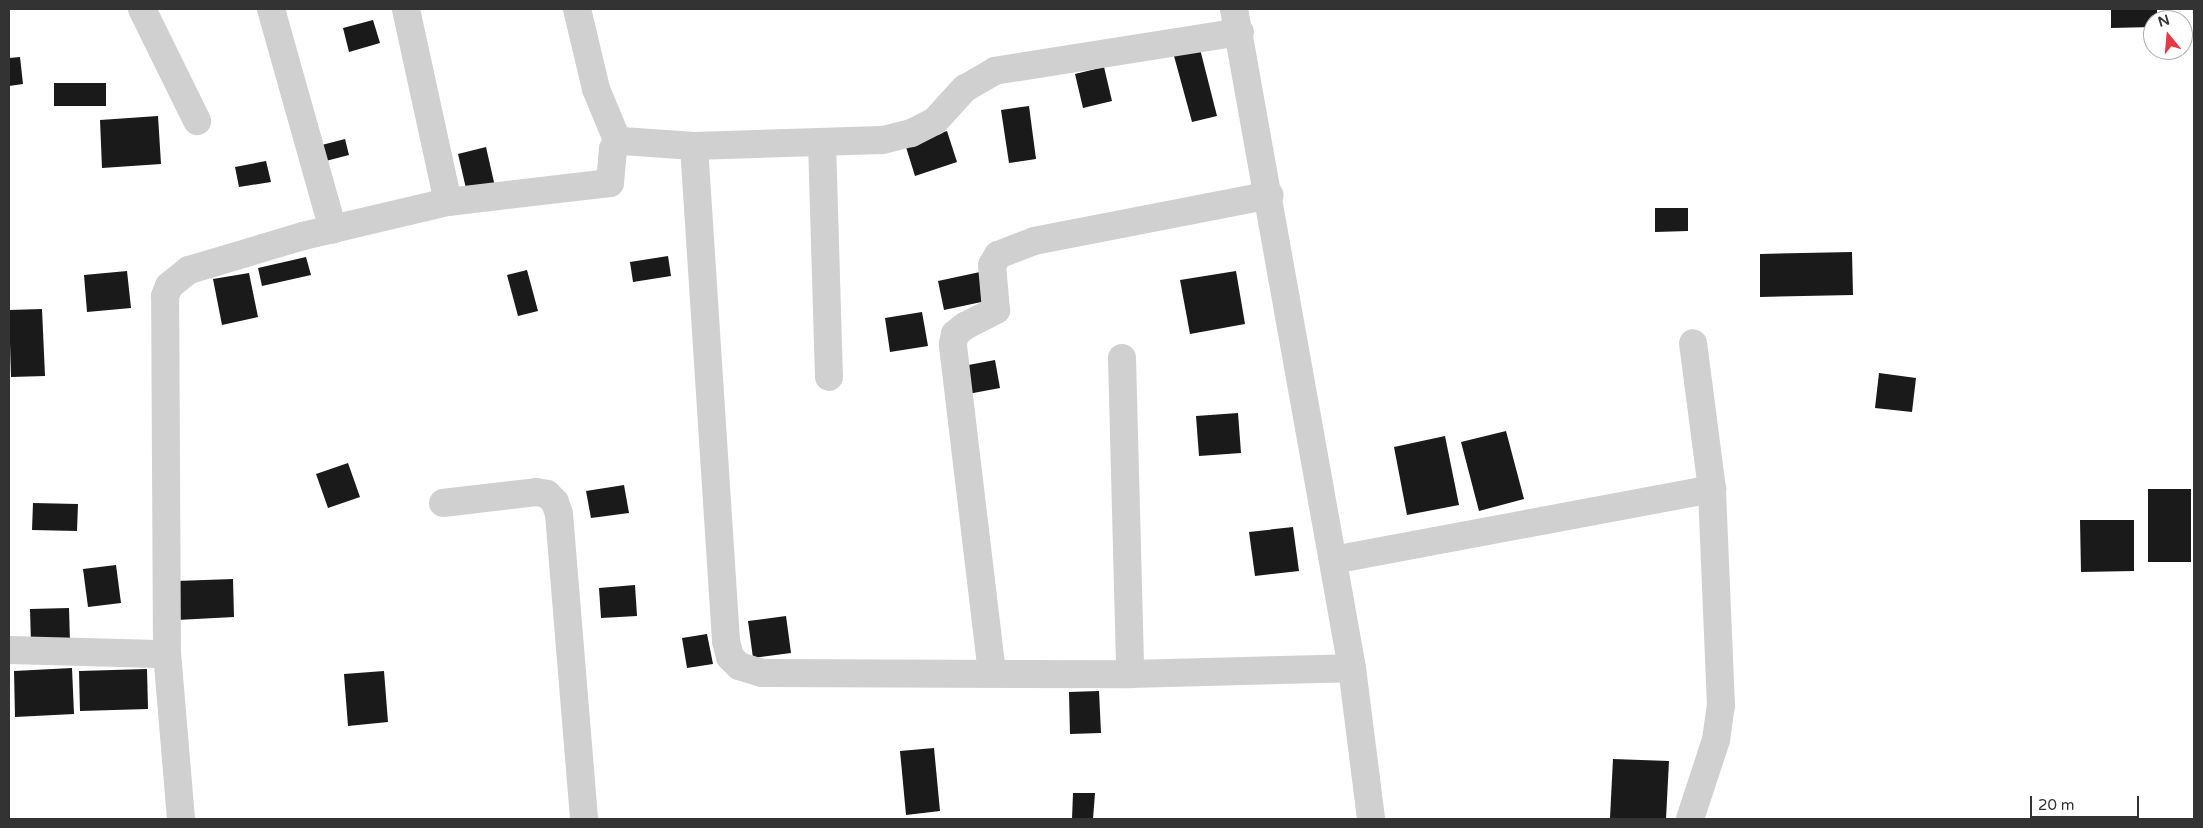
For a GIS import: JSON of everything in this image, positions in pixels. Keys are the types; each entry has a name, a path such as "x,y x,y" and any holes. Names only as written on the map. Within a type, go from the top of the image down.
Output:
{"street":[{"path":"142,9 197,121"},
{"path":"272,9 333,229"},
{"path":"406,9 448,202"},
{"path":"181,819 167,654 167,291 189,270 333,229 440,207 448,202 610,183 618,142 596,89 577,9"},
{"path":"618,142 694,146 882,140 911,134 935,120 980,76 995,71 1237,20 1270,196 1352,668 1371,819"},
{"path":"822,142 829,378"},
{"path":"694,146 709,414 730,657 739,666 762,673 1130,674 1352,668"},
{"path":"992,673 953,344 956,334 965,326 996,310 992,265 998,255 1034,241 1270,196"},
{"path":"1690,819 1716,740 1721,706 1712,489 1693,343"},
{"path":"1122,358 1130,674"},
{"path":"1333,560 1712,489"},
{"path":"443,503 536,492 547,494 555,502 559,514 584,819"},
{"path":"9,650 167,654"}],"building":[{"path":"2111,9 2157,9 2143,10 2143,27 2111,28"},
{"path":"373,20 380,43 349,52 343,28"},
{"path":"1200,49 1217,116 1192,122 1174,56"},
{"path":"20,57 23,84 9,86 9,58"},
{"path":"1104,67 1112,101 1083,108 1075,74"},
{"path":"54,83 106,83 106,106 54,106"},
{"path":"1029,106 1036,159 1009,163 1001,110"},
{"path":"158,116 161,164 102,168 100,120"},
{"path":"947,131 957,162 915,176 905,144"},
{"path":"345,139 349,155 322,162 318,146"},
{"path":"486,147 496,191 468,197 458,154"},
{"path":"266,161 271,182 239,187 235,167"},
{"path":"1655,208 1688,208 1688,231 1655,232"},
{"path":"1852,252 1853,295 1760,297 1760,254"},
{"path":"668,256 671,276 633,282 630,262"},
{"path":"306,257 311,275 262,286 258,268"},
{"path":"527,270 538,311 518,316 507,275"},
{"path":"127,271 131,308 87,312 84,275"},
{"path":"1236,271 1245,324 1190,334 1180,280"},
{"path":"980,272 986,301 944,310 938,281"},
{"path":"249,273 258,317 222,325 213,279"},
{"path":"42,309 45,376 11,377 9,310"},
{"path":"922,312 928,346 890,352 885,318"},
{"path":"995,360 1000,388 968,394 963,366"},
{"path":"1879,373 1916,378 1912,412 1875,408"},
{"path":"1238,413 1241,453 1199,456 1196,416"},
{"path":"1506,431 1524,499 1479,511 1461,442"},
{"path":"1445,436 1459,505 1407,515 1394,447"},
{"path":"348,463 360,497 328,508 316,474"},
{"path":"624,485 629,513 591,518 586,491"},
{"path":"2148,489 2191,489 2191,562 2148,562"},
{"path":"33,503 78,504 77,531 32,530"},
{"path":"2080,520 2134,520 2134,571 2081,572"},
{"path":"1293,527 1299,571 1255,576 1249,532"},
{"path":"116,565 121,603 88,607 83,569"},
{"path":"233,579 234,617 177,620 176,581"},
{"path":"635,585 637,616 601,618 599,588"},
{"path":"69,608 70,642 31,643 30,609"},
{"path":"786,616 791,653 753,658 748,621"},
{"path":"707,634 713,664 687,668 682,638"},
{"path":"72,668 74,714 15,717 14,671"},
{"path":"147,669 148,709 80,711 79,671"},
{"path":"384,671 388,722 348,726 344,674"},
{"path":"1099,691 1101,733 1070,734 1069,692"},
{"path":"934,748 940,811 906,815 900,751"},
{"path":"1613,759 1669,761 1666,819 1610,818"},
{"path":"1073,793 1095,793 1093,819 1072,819"}]}
